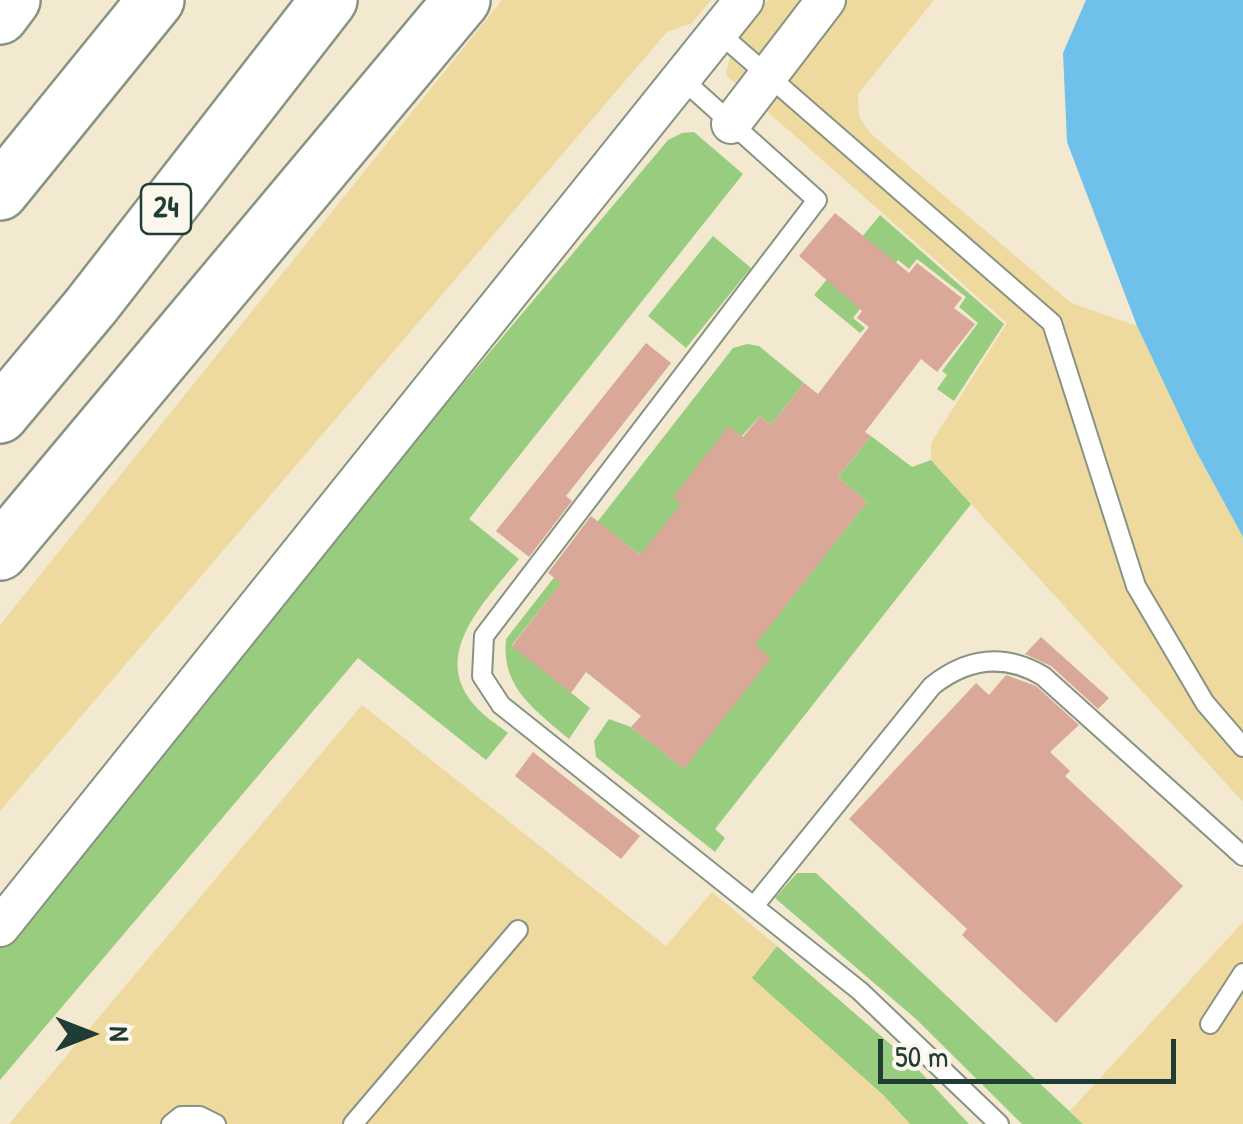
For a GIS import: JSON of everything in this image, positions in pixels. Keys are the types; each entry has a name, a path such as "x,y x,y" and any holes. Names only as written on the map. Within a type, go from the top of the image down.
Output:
{"main road":[{"path":"0,16 12,0"},
{"path":"0,192 156,0"},
{"name":"24","path":"0,415 91,306 328,0"},
{"path":"0,552 462,0"}],"street":[{"path":"1,928 744,0"},
{"path":"732,124 826,0"}],"lane":[{"path":"718,32 1052,322 1136,586 1205,703 1243,747"},
{"path":"681,78 817,200 484,636 482,676 500,705 860,992 999,1124"},
{"path":"754,906 932,686 977,661 1012,662 1042,676 1243,856"},
{"path":"353,1124 518,930"},
{"path":"1210,1024 1243,973"},
{"path":"171,1124 181,1116 200,1116 216,1124"}],"green space":[{"path":"694,132 743,174 469,519 519,559 467,629 458,668 463,688 477,708 508,733 486,760 358,658 0,1080 0,935 668,140"},
{"path":"880,215 1004,324 954,401 937,389 947,375 942,371 978,323 959,307 966,297 917,259 909,269 898,260 853,318 865,328 860,333 814,295"},
{"path":"713,236 751,268 686,348 648,316"},
{"path":"759,346 804,383 771,425 760,416 681,504 660,570 605,528 512,645 590,708 569,739 533,708 515,685 506,656 506,639 733,348"},
{"path":"871,436 912,467 931,460 971,504 715,829 725,838 715,852 596,757 594,741 609,719 631,727 683,768 720,618 783,609 815,568 805,559 837,540 867,502 838,477"},
{"path":"797,873 816,873 1083,1124 1022,1124 916,1019 775,898"},
{"path":"777,946 911,1062 969,1124 910,1124 883,1095 751,978"}],"sand":[{"path":"502,0 711,0 692,23 667,32 0,811 0,625"},
{"path":"768,0 934,0 858,94 859,117 871,134 1071,303 1137,326 1196,451 1243,537 1243,802 931,460 931,443 1007,323 726,75 736,44"},
{"path":"362,705 666,946 712,892 777,946 752,978 910,1124 9,1124"},
{"path":"1243,922 1243,1124 1083,1124 1070,1111"}],"water":[{"path":"1086,0 1243,0 1243,537 1196,451 1137,326 1067,142 1063,53"}],"building":[{"path":"835,213 909,273 917,263 962,298 954,308 975,324 937,372 921,359 865,432 871,436 838,477 867,502 755,645 771,658 684,769 631,727 641,716 586,672 571,693 512,646 561,583 548,573 591,516 640,555 681,504 673,497 729,426 743,437 760,416 771,425 804,383 818,394 869,327 857,318 862,311 799,256"},
{"path":"646,343 671,363 566,496 572,501 529,557 496,531"},
{"path":"1041,637 1109,698 1098,709 1051,666 1025,654"},
{"path":"1006,675 1036,686 1079,725 1050,752 1070,771 1065,776 1183,886 1056,1023 962,935 967,929 849,819 976,683 989,695"},
{"path":"533,752 640,836 621,859 515,776"}]}
